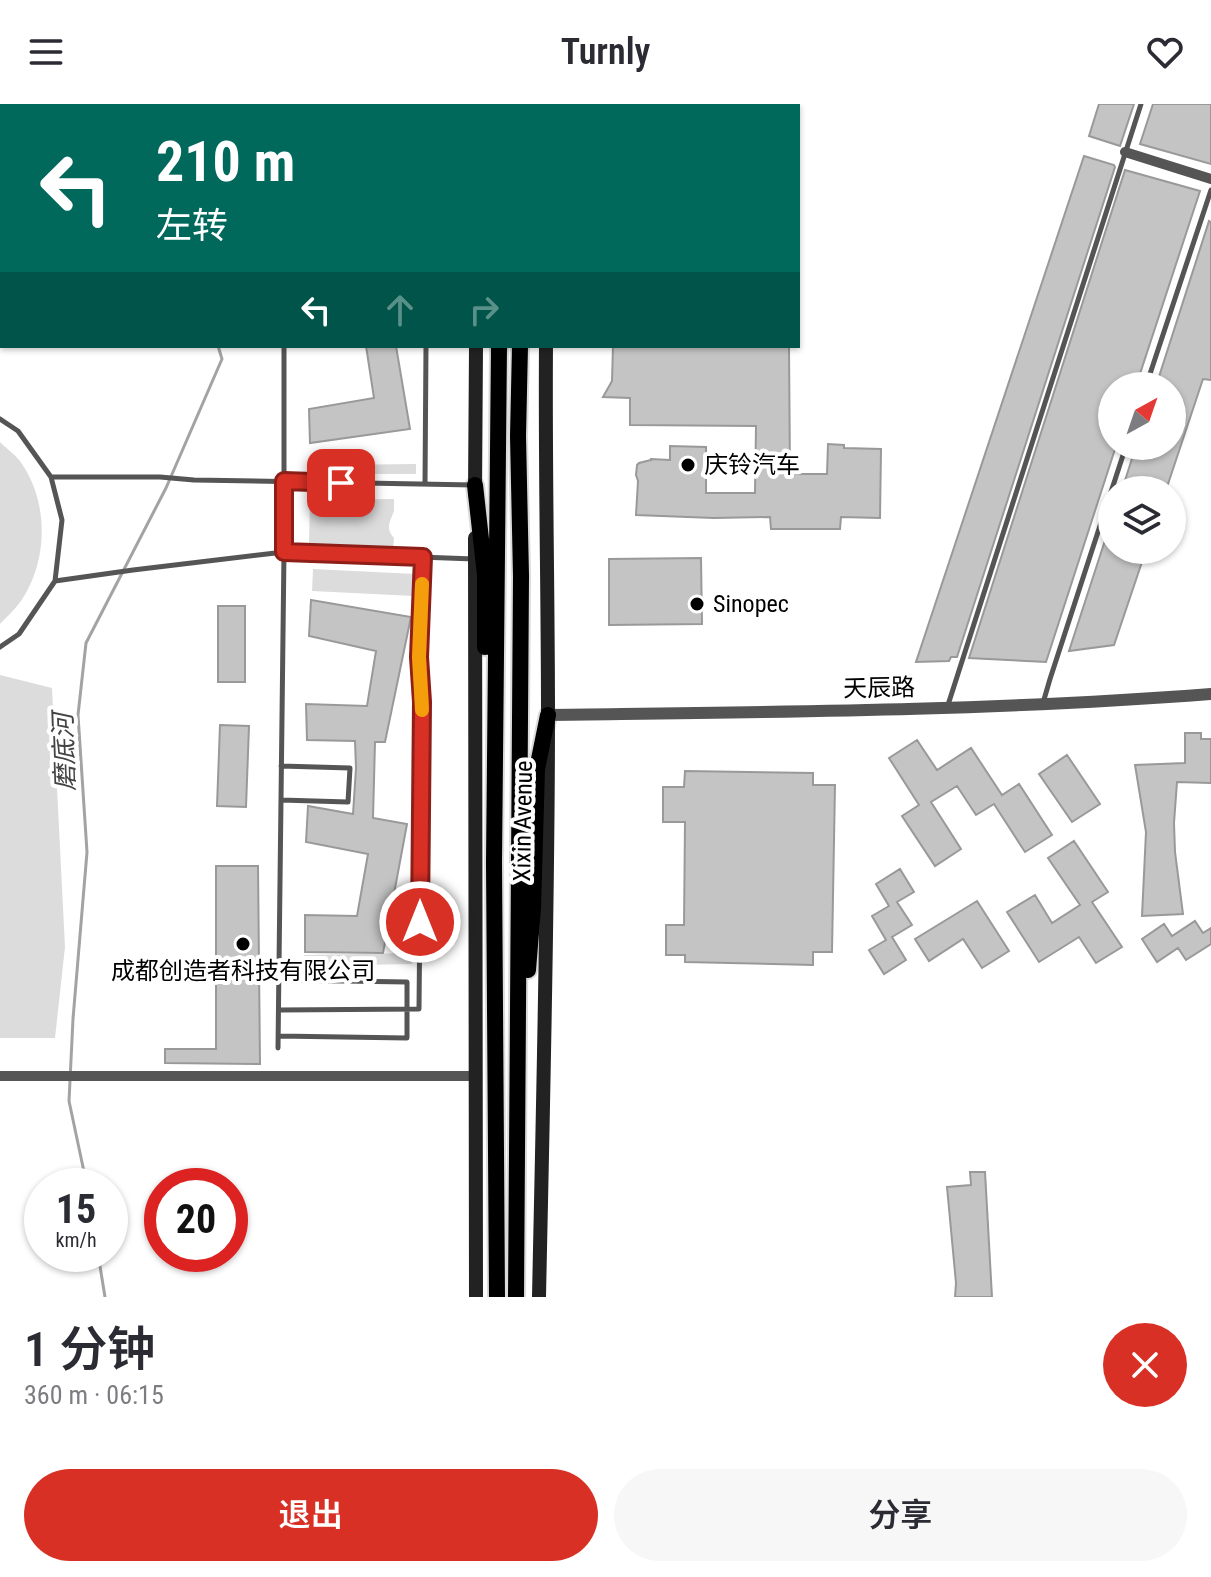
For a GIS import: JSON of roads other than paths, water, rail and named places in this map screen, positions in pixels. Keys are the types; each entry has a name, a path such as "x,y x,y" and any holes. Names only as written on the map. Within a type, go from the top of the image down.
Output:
{"highway":[{"name":"Xixin Avenue","path":"497,1297 494,862 499,348"},
{"name":"Xixin Avenue","path":"516,1297 520,348"},
{"path":"475,485 485,575 486,725 494,862"},
{"path":"517,1083 533,908 537,769 548,715"}],"main road":[{"name":"Xixin Avenue","path":"476,348 476,1297"},
{"name":"Xixin Avenue","path":"539,1297 548,715 546,348"}],"street":[{"path":"1125,152 1211,179"},
{"name":"天辰路","path":"548,715 947,709 1211,694"},
{"path":"0,1076 476,1076"}],"lane":[{"path":"947,709 1141,104"},
{"path":"1151,372 1211,190"},
{"path":"278,1048 284,348"},
{"path":"425,484 426,348"},
{"path":"0,419 18,431 51,477 62,520 55,581 19,634 0,647"},
{"path":"1043,704 1121,460"},
{"path":"51,477 475,485"},
{"path":"55,581 284,552 475,559"},
{"path":"279,1010 419,1009 422,702 419,657 423,557"},
{"path":"281,766 350,768 348,802 281,800"},
{"path":"278,1036 407,1038 407,982 279,980"}],"waterway":[{"name":"磨底河","path":"83,1168 69,1101 87,852 78,715 86,643 166,488 222,359 219,348"},
{"name":"磨底河","path":"101,1272 105,1297"}],"place":[{"name":"庆铃汽车","path":"688,465"},
{"name":"Sinopec","path":"697,604"},
{"name":"成都创造者科技有限公司","path":"243,944"}]}
